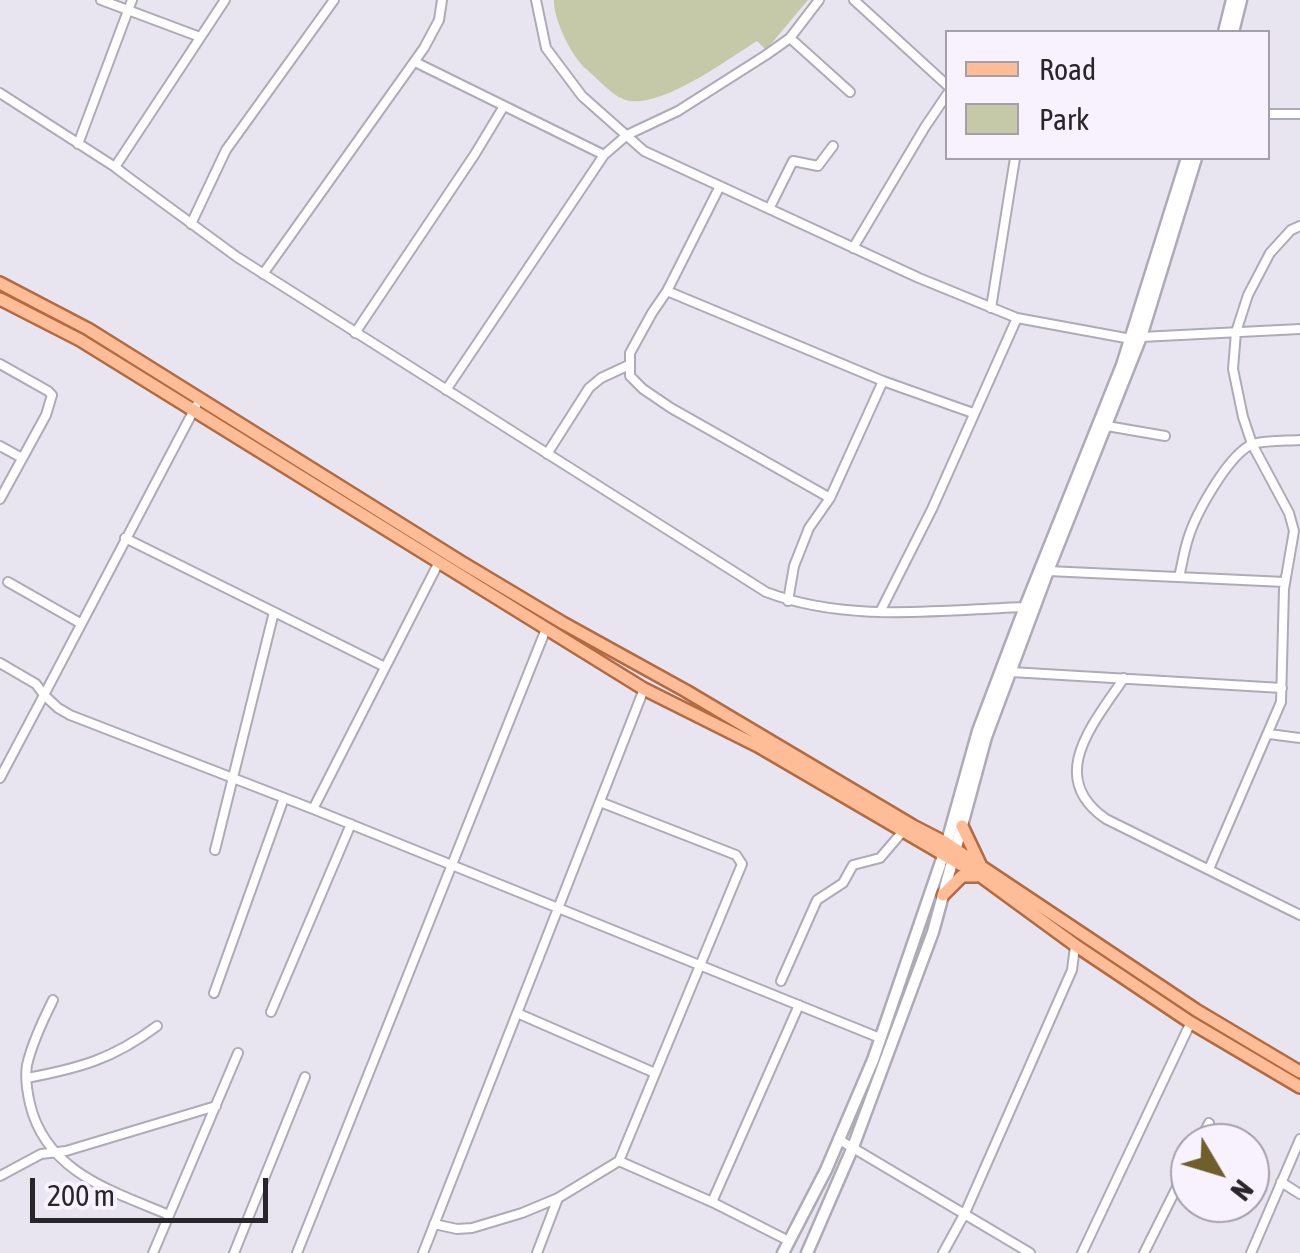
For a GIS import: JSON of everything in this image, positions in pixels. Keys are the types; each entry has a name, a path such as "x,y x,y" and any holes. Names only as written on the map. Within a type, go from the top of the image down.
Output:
{"main road":[{"path":"1224,30 1232,0"},
{"path":"1233,30 1242,0"},
{"path":"806,1253 853,1147 933,932 978,731 1136,338 1186,160"},
{"path":"783,1253 826,1170 874,1060 949,852 962,826 986,737 1107,426 1195,160"},
{"path":"0,283 74,321 200,398 524,607 546,629 644,689 741,737 949,852"},
{"path":"0,299 80,340 439,562 949,852 1300,1087"},
{"path":"962,826 984,874 1075,944 1193,1016 1300,1072"},
{"path":"943,895 962,876 984,874"}],"street":[{"path":"101,0 200,38"},
{"path":"78,144 132,0"},
{"path":"115,166 225,0"},
{"path":"191,224 226,150 334,0"},
{"path":"263,274 415,62 439,20 442,0"},
{"path":"536,0 546,48 582,96 644,151 918,278 1016,318 1136,338 1300,329"},
{"path":"446,390 604,155 626,136 678,112 790,38 820,0"},
{"path":"854,0 945,87"},
{"path":"790,38 850,92"},
{"path":"415,62 604,155"},
{"path":"0,93 115,166 263,274 766,592 788,601 864,613 1025,607"},
{"path":"854,248 945,95"},
{"path":"356,332 504,106"},
{"path":"1270,114 1300,114"},
{"path":"769,209 793,161 818,166 833,146"},
{"path":"992,308 1016,160"},
{"path":"720,186 668,291 630,353 630,376 671,408 830,498"},
{"path":"1208,870 1280,702 1286,582 1297,531 1252,444 1243,417 1233,368 1236,332 1248,295 1270,254 1291,230 1300,226"},
{"path":"668,291 883,381 973,413"},
{"path":"880,612 932,509 1016,318"},
{"path":"0,364 52,395 46,414 0,499"},
{"path":"546,454 590,388 629,365"},
{"path":"788,601 794,566 809,528 830,498 883,381"},
{"path":"0,778 200,398"},
{"path":"1107,426 1165,436"},
{"path":"1179,577 1189,536 1205,502 1239,454 1252,444 1300,440"},
{"path":"0,446 22,458"},
{"path":"124,538 385,668"},
{"path":"313,809 439,562"},
{"path":"1048,571 1286,582"},
{"path":"8,582 80,623"},
{"path":"215,850 274,612"},
{"path":"298,1253 546,629"},
{"path":"0,664 36,684 70,715 880,1038"},
{"path":"1011,672 1282,688"},
{"path":"1124,678 1079,751 1076,770 1081,795 1090,808 1106,820 1300,915"},
{"path":"423,1253 644,689"},
{"path":"1269,734 1300,738"},
{"path":"214,993 284,798"},
{"path":"434,1224 472,1228 522,1212 558,1198 620,1161 742,864 740,858 600,802"},
{"path":"272,1012 351,824"},
{"path":"781,981 817,900 840,886 852,865 880,858 904,830"},
{"path":"943,1253 965,1213 1072,970 1075,944"},
{"path":"53,1000 26,1067 31,1108 40,1134 70,1168 122,1196 170,1215"},
{"path":"712,1202 799,1005"},
{"path":"517,1013 655,1073"},
{"path":"1082,1253 1193,1016"},
{"path":"27,1078 79,1068 137,1041 157,1026"},
{"path":"153,1253 238,1053"},
{"path":"234,1253 305,1077"},
{"path":"0,1176 42,1154 66,1151 216,1106"},
{"path":"1251,1253 1300,1138"},
{"path":"838,1139 1030,1253"},
{"path":"620,1161 789,1241"},
{"path":"1281,1182 1300,1194"},
{"path":"536,1253 558,1198"},
{"path":"1144,1253 1170,1201"}],"green space":[{"path":"554,0 808,0 766,50 757,41 672,92 637,101 619,97 581,63 560,27"}]}
